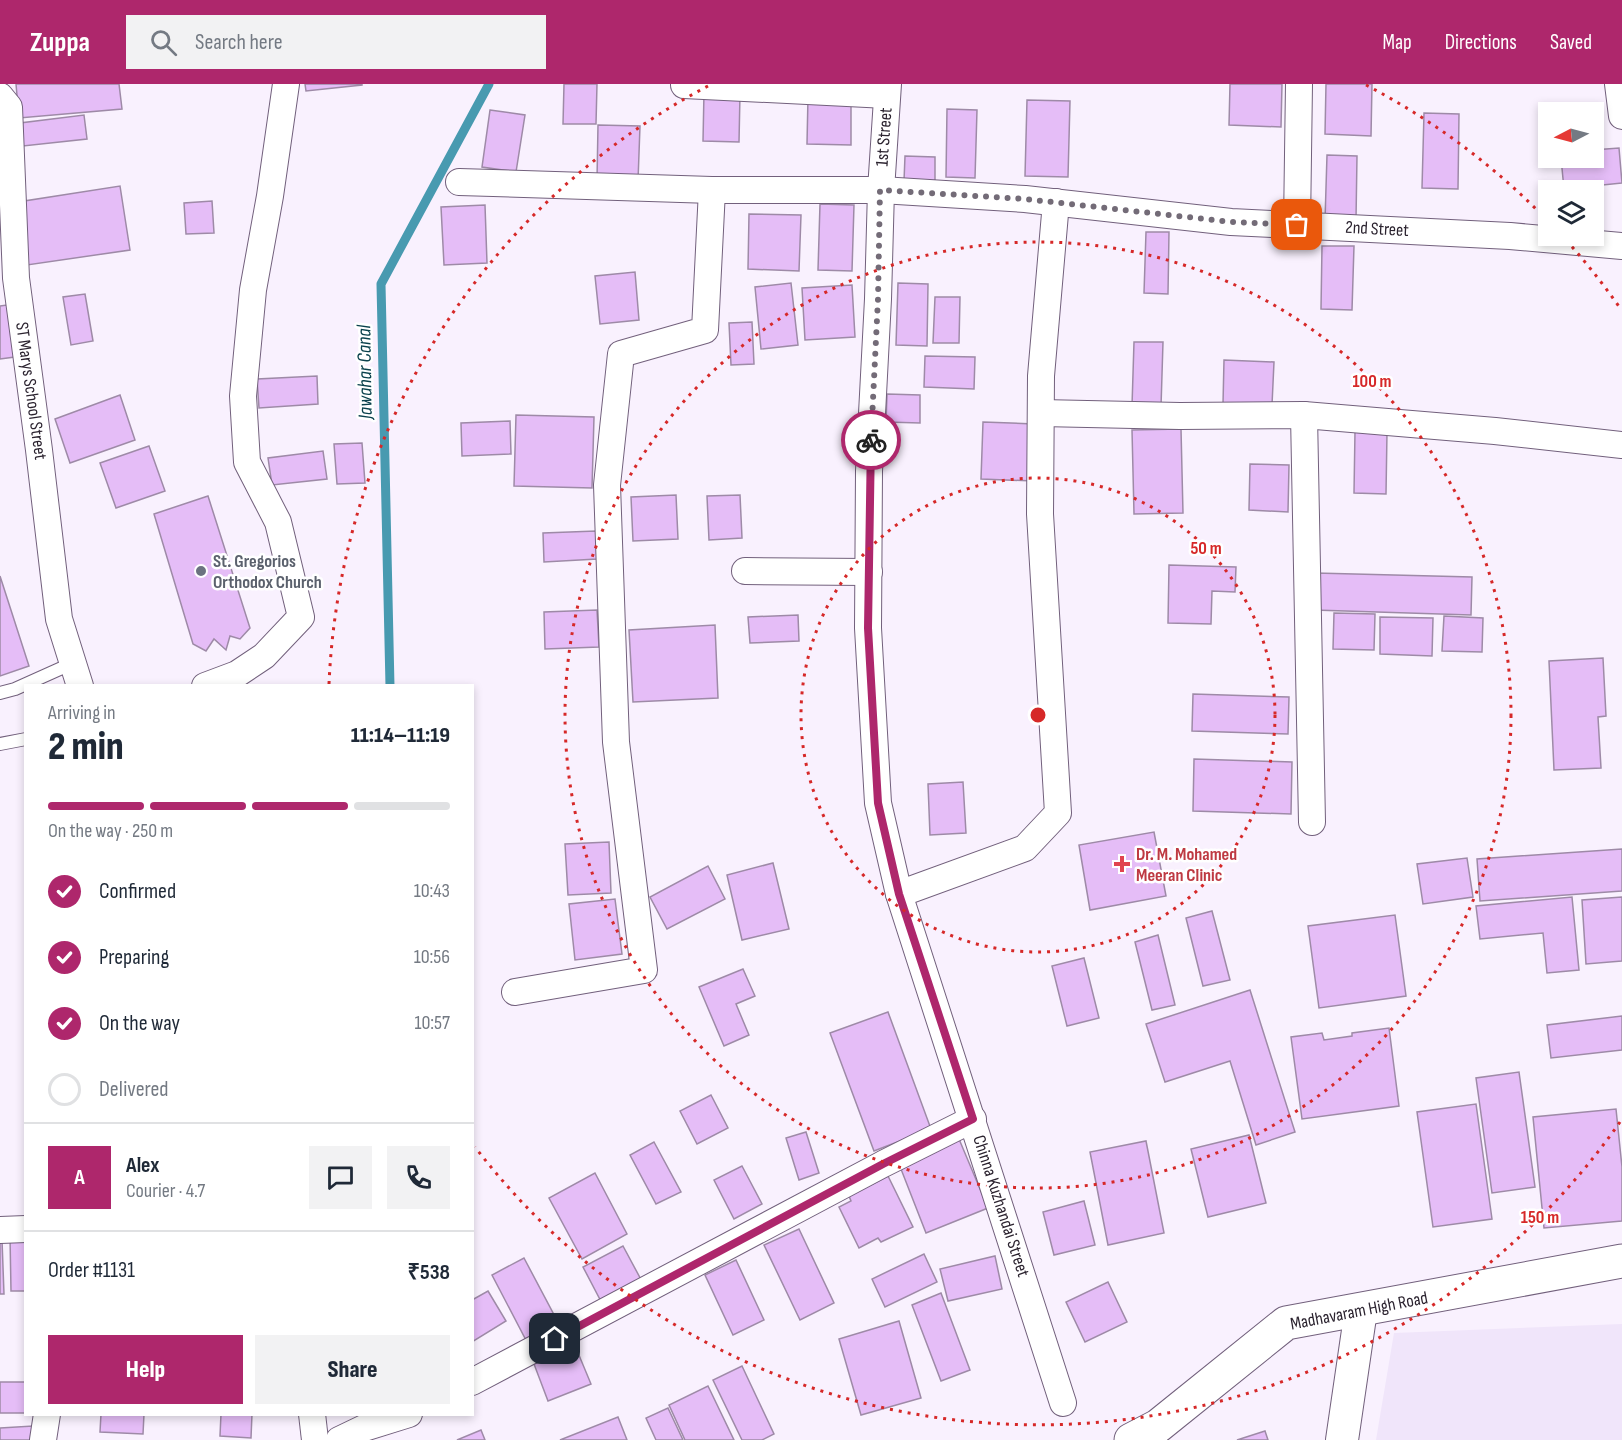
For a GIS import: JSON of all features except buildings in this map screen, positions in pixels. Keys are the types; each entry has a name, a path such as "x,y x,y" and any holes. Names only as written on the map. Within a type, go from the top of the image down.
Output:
{"main road":[{"name":"Madhavaram High Road","path":"1131,1440 1158,1426 1286,1323 1622,1261"}],"street":[{"path":"210,684 237,674 264,656 301,617 278,522 247,462 243,396 253,290 286,84"},
{"path":"1297,225 1299,84"},
{"path":"1618,84 1622,116"},
{"path":"684,85 888,90"},
{"name":"1st Street","path":"880,190 888,90"},
{"name":"ST Marys School Street","path":"0,96 9,106 8,281 39,450 59,619 76,674"},
{"name":"2nd Street","path":"459,182 712,190 880,190 1056,202 1232,222 1510,236 1622,246"},
{"path":"515,992 644,970 616,742 607,485 621,354 705,330 712,190"},
{"name":"Chinna Kuzhandai Street","path":"880,190 868,572 868,628 878,803 899,894 1063,1403"},
{"path":"899,894 1024,848 1058,813 1040,514 1041,376 1056,202"},
{"path":"1041,412 1180,416 1304,415 1495,431 1622,445"},
{"path":"1304,415 1312,822"},
{"path":"745,571 868,572"},
{"path":"474,1381 883,1164 973,1119"},
{"path":"0,1230 24,1229"},
{"path":"1342,1440 1361,1310"},
{"path":"43,1440 47,1416"},
{"path":"312,1416 315,1440"},
{"path":"339,1440 364,1428 402,1417"}],"lane":[{"path":"35,684 76,674"},
{"path":"0,693 24,687"},
{"path":"0,744 24,739"}],"shaded area":[{"path":"1622,1324 1622,1440 1376,1440 1394,1333"}],"waterway":[{"name":"Jawahar Canal","path":"390,684 381,284 489,84"}],"way so far":[{"path":"871,440 878,299 880,190 1025,199 1232,222 1297,225"}],"place":[{"name":"St. Gregorios Orthodox Church","path":"201,571"},
{"name":"Dr. M. Mohamed Meeran Clinic","path":"1122,864"}],"route":[{"path":"555,1339 883,1164 973,1119 899,894 878,803 868,628 871,440"}]}
